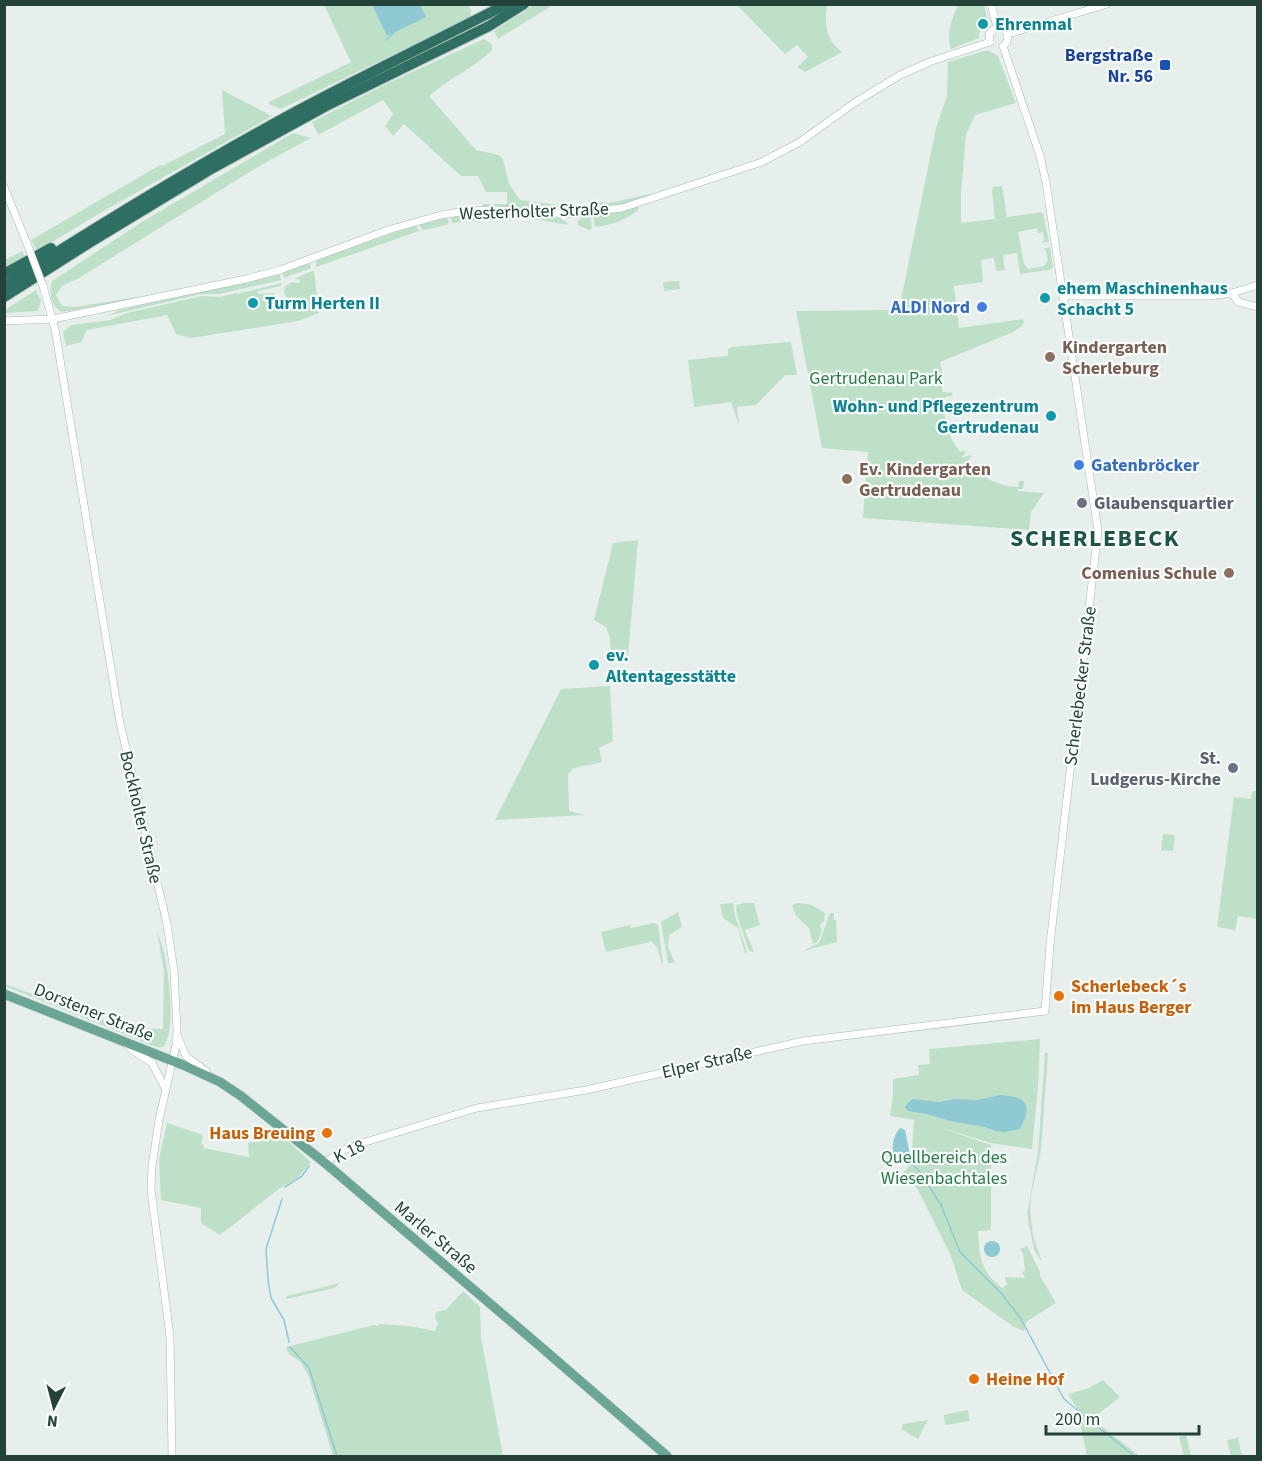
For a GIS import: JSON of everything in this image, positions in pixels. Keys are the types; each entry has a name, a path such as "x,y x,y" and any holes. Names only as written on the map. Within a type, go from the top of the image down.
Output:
{"highway":[{"path":"4,286 84,234 184,174 295,112 507,4"},
{"path":"4,297 219,165 326,106 489,26 524,4"},
{"path":"4,274 57,245 84,234"}],"main road":[{"name":"Dorstener Straße","path":"4,994 172,1061"},
{"name":"Marler Straße","path":"172,1061 220,1082 258,1108 667,1456"}],"street":[{"path":"991,4 997,27"},
{"path":"1008,34 1107,4"},
{"path":"997,27 1003,28 1008,34 1008,42 1003,46 997,47 990,42 991,31 997,27"},
{"name":"Westerholter Straße","path":"4,321 53,319 268,273 388,230 441,215 497,210 580,213 622,208 651,200 776,156 900,75 932,61 990,42"},
{"name":"Scherlebecker Straße","path":"1003,46 1040,156 1050,202 1095,504 1098,541 1050,944 1045,1011"},
{"name":"Bockholter Straße","path":"4,187 43,286 53,319 120,723 166,924 174,970 177,1030 153,1155 151,1190 170,1336 172,1456"},
{"path":"1063,296 1202,297 1232,293 1257,285"},
{"path":"1232,293 1238,302 1257,307"},
{"name":"Elper Straße","path":"374,1139 477,1108 586,1090 803,1041 1045,1011"},
{"path":"177,1030 186,1056 196,1066 220,1082"},
{"path":"125,1042 131,1049 153,1063 165,1089"},
{"name":"K 18","path":"325,1163 341,1151 374,1139"}],"green space":[{"path":"468,4 471,11 470,17 281,109 269,104 351,62 324,5"},
{"path":"535,4 553,5 498,39 494,31"},
{"path":"737,5 827,5 827,31 832,42 842,52 805,72 797,67 808,57 797,45 785,54"},
{"path":"958,5 984,5 988,21 984,22 979,38 951,49 950,27"},
{"path":"484,39 492,44 492,50 429,96 476,150 499,155 503,159 509,184 520,200 586,206 584,210 483,208 483,204 507,204 507,192 486,192 478,176 461,176 404,124 393,136 385,126 393,114 383,100 318,135 312,122 386,84"},
{"name":"Gertrudenau Park","path":"990,51 998,56 1016,103 975,115 966,134 961,223 995,219 992,191 993,187 1002,186 1007,217 1043,212 1049,242 1041,243 1044,240 1043,232 1038,233 1037,228 1018,232 1024,264 1028,269 1044,266 1048,260 1046,250 1042,249 1050,247 1053,268 1020,274 1017,253 1003,255 1005,270 996,271 994,258 981,260 983,282 954,286 959,328 1023,319 1024,322 1021,327 1011,333 940,362 942,392 953,393 952,396 945,397 945,419 956,446 960,452 964,450 966,453 962,456 963,458 972,456 966,462 978,472 996,483 1010,486 1018,487 1019,481 1024,481 1023,489 1018,489 1018,491 1044,493 1031,512 1029,530 863,518 868,452 822,448 796,311 899,310 936,128 947,96 948,62"},
{"path":"222,90 272,116 37,251 31,240 160,165 225,134"},
{"path":"293,133 311,138 261,165 79,278 62,286 56,295 62,306 74,307 157,294 158,296 62,312 55,306 51,294 52,281 142,222"},
{"path":"650,194 651,197 619,206 595,209 588,201 609,203"},
{"path":"638,206 639,209 635,213 624,219 595,227 593,215"},
{"path":"481,213 514,213 518,216 515,220 482,220"},
{"path":"477,214 479,220 452,223 451,217"},
{"path":"525,214 560,218 569,225 528,218 524,216"},
{"path":"590,216 592,228 589,230 578,225 582,217"},
{"path":"447,217 449,222 447,225 423,230 419,225"},
{"path":"416,225 419,231 316,267 316,260"},
{"path":"22,251 25,257 5,268 5,260"},
{"path":"310,264 311,268 284,278 285,271"},
{"path":"314,271 319,313 298,321 191,338 176,334 167,315 87,330 81,342 66,346 63,332 72,325 110,320 127,313 202,296 220,297 281,283 281,286 258,291 258,294 275,293 276,302 288,300 284,293 285,287 292,282 299,283 300,280 294,279"},
{"path":"276,274 280,275 281,280 219,294 201,294 106,316 120,310"},
{"path":"679,281 680,289 664,291 663,282"},
{"path":"36,290 41,301 38,311 5,313 5,310"},
{"path":"791,342 797,375 785,375 756,405 737,407 739,425 731,402 694,407 688,360 728,356 728,349 732,347"},
{"path":"638,540 628,656 611,655 610,638 606,627 594,620 613,543"},
{"path":"610,686 613,741 599,748 602,762 574,768 568,774 569,811 586,815 495,820 561,689"},
{"path":"1253,791 1258,791 1257,919 1238,916 1235,930 1217,927 1234,797 1251,799"},
{"path":"1163,834 1175,835 1173,851 1161,850"},
{"path":"733,903 747,952 745,953 738,928 723,918 720,904"},
{"path":"754,903 760,925 745,930 754,952 749,951 737,916 736,905"},
{"path":"798,903 812,905 825,913 819,937 813,944 809,928 796,916 792,905"},
{"path":"678,912 682,927 669,935 668,947 675,963 668,963 661,922"},
{"path":"830,913 834,913 834,920 836,920 837,942 803,951 819,943"},
{"path":"654,923 658,925 662,964 657,947 650,940 650,942 606,952 601,932 630,925 631,928"},
{"path":"157,931 166,962 170,1002 169,1030 163,1047 156,1047 5,986 5,984 113,1024 131,1028 163,1029 164,972"},
{"name":"Quellbereich des Wiesenbachtales","path":"1040,1039 1032,1149 991,1143 938,1127 991,1145 991,1230 978,1231 982,1263 985,1270 1002,1288 1008,1284 1005,1277 1025,1278 1022,1272 1025,1271 1023,1253 1020,1249 1027,1246 1040,1276 1056,1303 1026,1322 1024,1331 1014,1327 962,1290 951,1256 918,1190 911,1179 903,1173 911,1164 914,1120 890,1116 893,1079 919,1075 918,1065 930,1064 929,1049"},
{"path":"1045,1053 1048,1053 1041,1150 1030,1211 1033,1236 1042,1262 1034,1250 1027,1214 1038,1153"},
{"path":"167,1123 203,1135 201,1144 204,1145 203,1148 249,1157 248,1143 283,1137 311,1162 298,1177 220,1235 201,1223 201,1208 161,1200 159,1159"},
{"path":"340,1283 334,1288 286,1299 287,1296"},
{"path":"463,1291 480,1307 481,1337 503,1456 333,1456 309,1377 301,1362 289,1354 286,1347 380,1324 435,1331 438,1323 435,1318 436,1312 446,1310"},
{"path":"1103,1380 1120,1397 1092,1419 1138,1456 1087,1456 1076,1406 1068,1394 1089,1388"},
{"path":"968,1410 970,1421 945,1425 944,1415"},
{"path":"928,1420 918,1439 901,1429 903,1424"},
{"path":"1186,1435 1191,1456 1184,1456 1179,1437"},
{"path":"1238,1438 1242,1456 1231,1456 1227,1440"}],"water":[{"path":"372,5 420,5 426,17 387,36"},
{"path":"1001,1095 1017,1098 1025,1104 1026,1114 1020,1129 995,1131 908,1111 905,1107 912,1099 939,1102 954,1099 977,1100"},
{"path":"900,1128 905,1130 910,1155 904,1159 896,1158 893,1151 894,1139"},
{"path":"989,1241 995,1241 1000,1249 998,1255 989,1257 984,1252 984,1246"}],"waterway":[{"path":"386,40 394,33"},
{"path":"906,1158 920,1172 941,1205 960,1252 1001,1293 1021,1319 1064,1399 1134,1456"},
{"path":"285,1187 302,1176 309,1166"},
{"path":"282,1199 266,1249 271,1298 284,1320 289,1342"},
{"path":"290,1347 309,1368 337,1456"}],"place":[{"name":"Ehrenmal","path":"983,24"},
{"name":"Bergstraße Nr. 56","path":"1165,65"},
{"name":"ehem Maschinenhaus Schacht 5","path":"1045,298"},
{"name":"Turm Herten II","path":"253,303"},
{"name":"ALDI Nord","path":"982,307"},
{"name":"Kindergarten Scherleburg","path":"1050,357"},
{"name":"Wohn- und Pflegezentrum Gertrudenau","path":"1051,416"},
{"name":"Gatenbröcker","path":"1079,465"},
{"name":"Ev. Kindergarten Gertrudenau","path":"847,479"},
{"name":"Glaubensquartier","path":"1082,503"},
{"name":"Comenius Schule","path":"1229,573"},
{"name":"ev. Altentagesstätte","path":"594,665"},
{"name":"St. Ludgerus-Kirche","path":"1233,768"},
{"name":"Scherlebeck´s im Haus Berger","path":"1059,996"},
{"name":"Haus Breuing","path":"327,1133"},
{"name":"Heine Hof","path":"974,1379"}],"district":[{"name":"SCHERLEBECK","path":"1095,538"}]}
